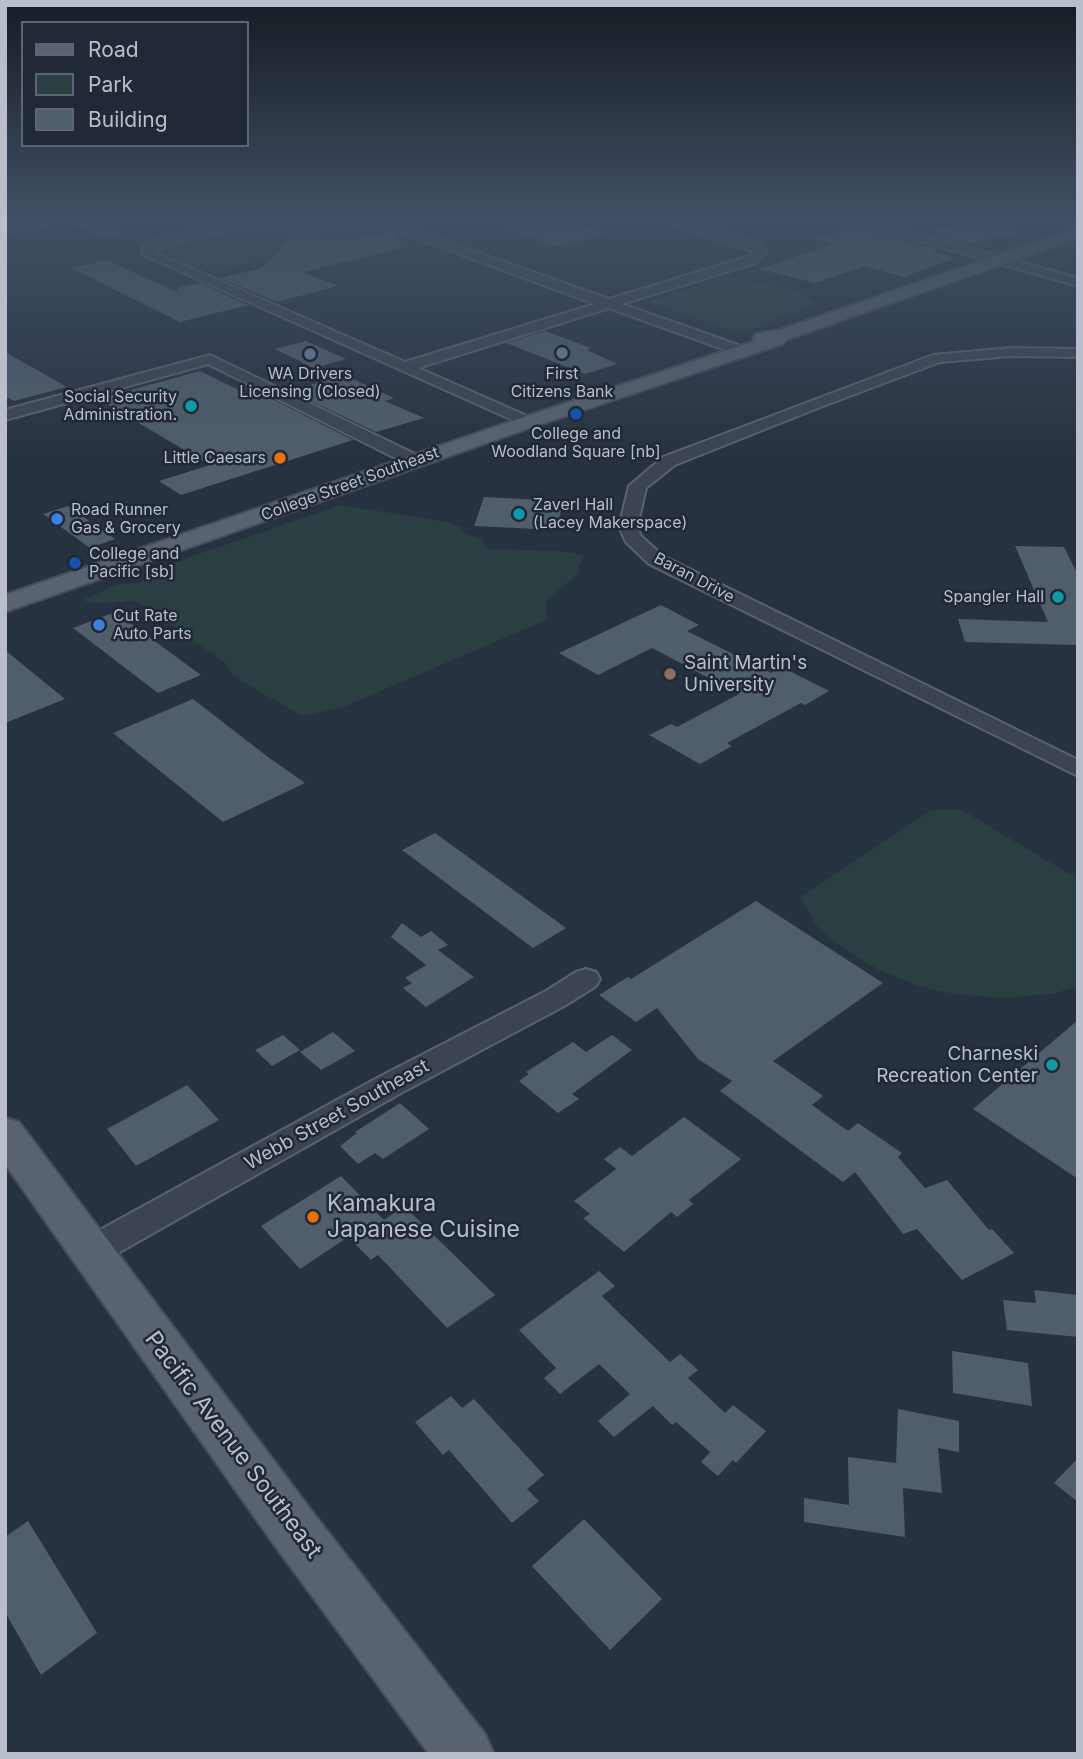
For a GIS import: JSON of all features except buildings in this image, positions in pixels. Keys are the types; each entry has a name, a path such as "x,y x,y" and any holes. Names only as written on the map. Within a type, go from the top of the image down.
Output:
{"main road":[{"name":"College Street Southeast","path":"696,365 704,358 766,336 782,334 888,298"},
{"name":"College Street Southeast","path":"5,604 528,422 733,355 776,340 782,334"},
{"name":"Pacific Avenue Southeast","path":"5,1133 293,1528 465,1754"}],"street":[{"path":"245,298 528,422"},
{"path":"595,298 733,348"},
{"path":"404,367 625,298"},
{"name":"Baran Drive","path":"1078,354 1010,352 938,358 812,405 669,461 638,486 628,527 633,538 656,560 1078,769"},
{"path":"5,415 211,359 415,461"},
{"name":"Webb Street Southeast","path":"90,1252 586,979"}],"green space":[{"path":"659,298 809,298 817,305 747,331 733,331 650,301"},
{"path":"341,505 447,522 461,527 465,534 481,539 489,549 560,551 583,555 577,574 546,601 546,620 343,707 302,716 234,677 224,662 144,606 132,601 93,604 83,600 118,584 140,583 162,568 190,557"},
{"path":"931,810 962,810 1078,879 1078,986 1052,994 1004,998 954,994 915,985 879,970 843,948 818,928 800,897"}],"place":[{"name":"First Citizens Bank","path":"562,353"},
{"name":"WA Drivers Licensing (Closed)","path":"310,354"},
{"name":"Social Security Administration.","path":"191,406"},
{"name":"College and Woodland Square [nb]","path":"576,414"},
{"name":"Little Caesars","path":"280,458"},
{"name":"Zaverl Hall (Lacey Makerspace)","path":"519,514"},
{"name":"Road Runner Gas & Grocery","path":"57,519"},
{"name":"College and Pacific [sb]","path":"75,563"},
{"name":"Spangler Hall","path":"1058,597"},
{"name":"Cut Rate Auto Parts","path":"99,625"},
{"name":"Saint Martin's University","path":"670,674"},
{"name":"Charneski Recreation Center","path":"1052,1065"},
{"name":"Kamakura Japanese Cuisine","path":"313,1217"}]}
